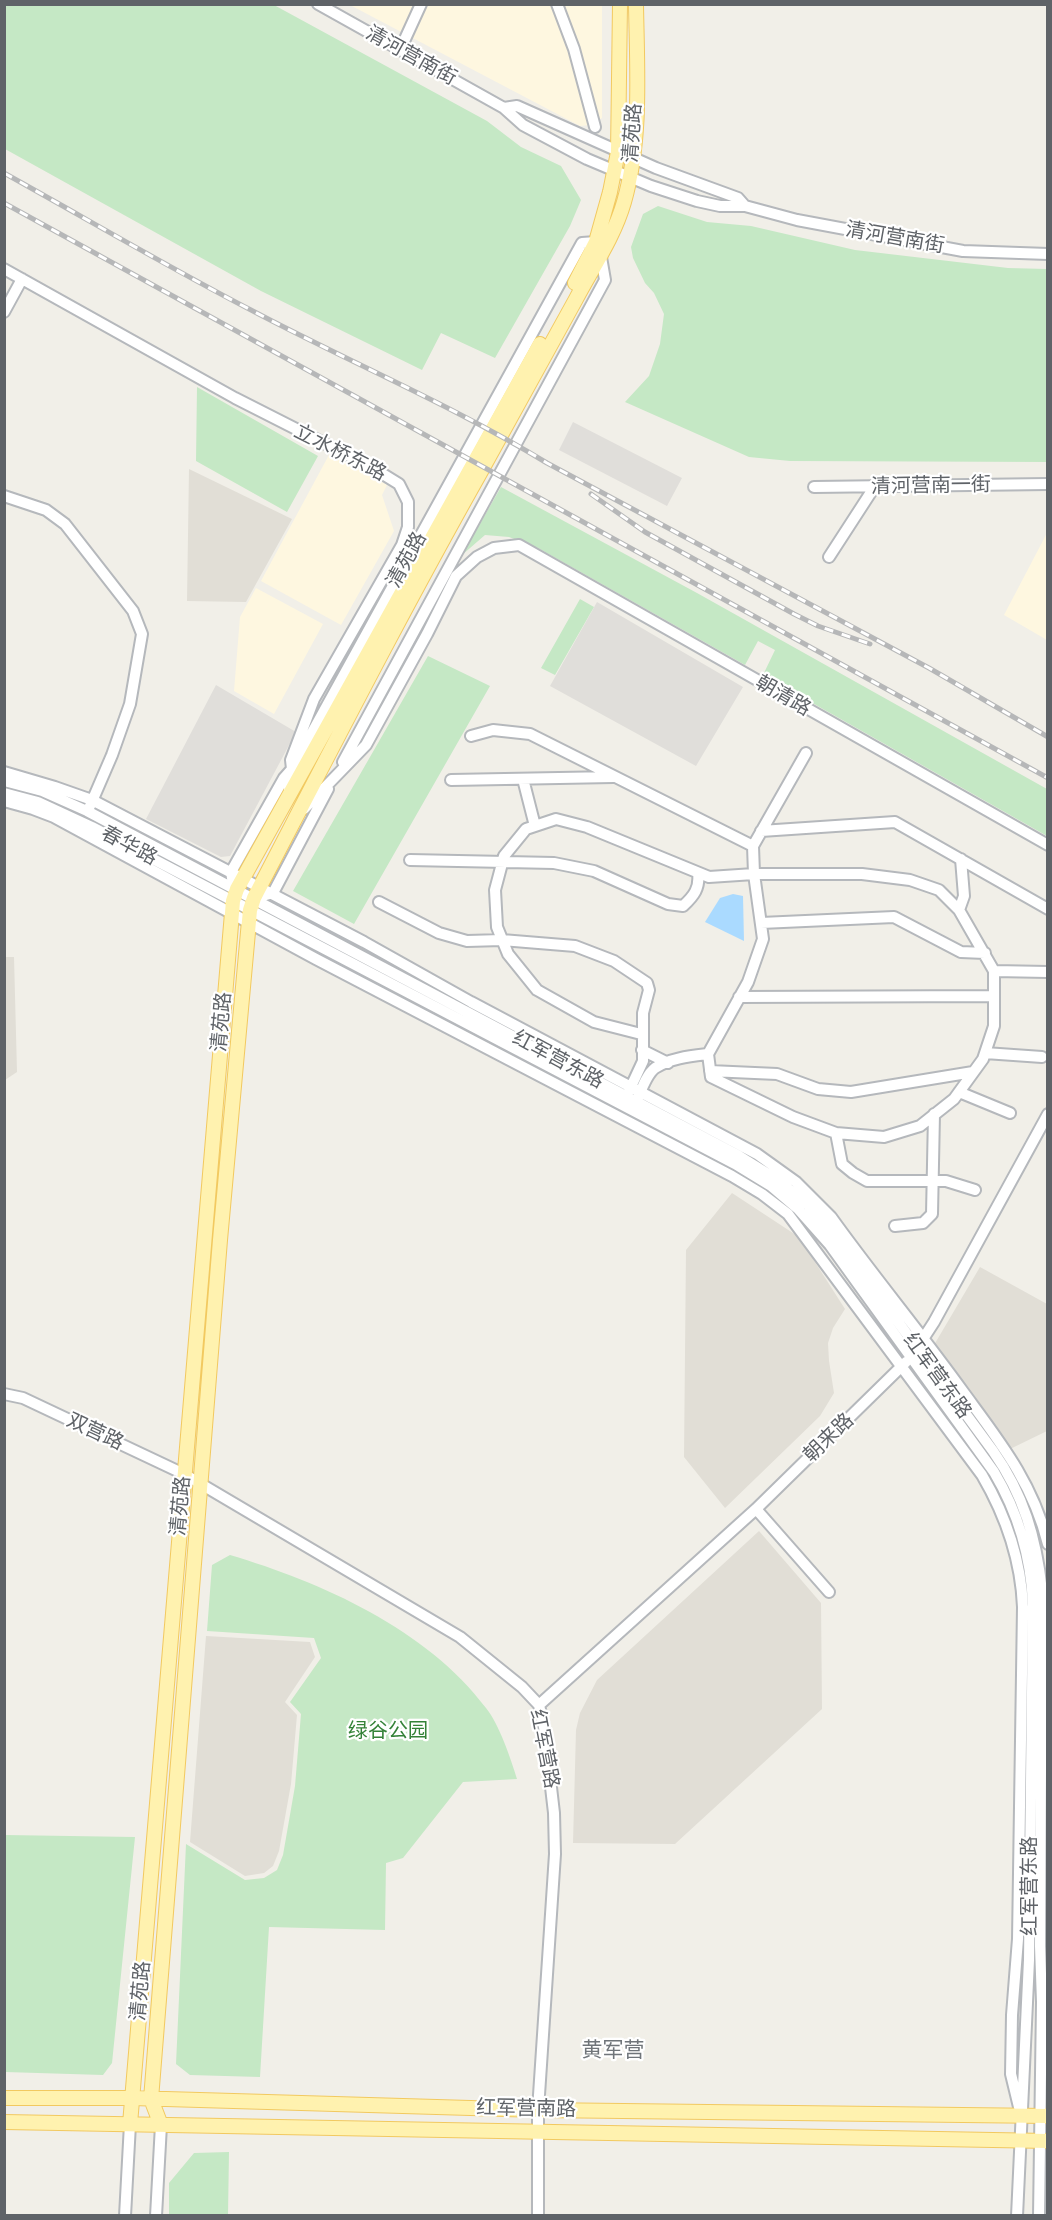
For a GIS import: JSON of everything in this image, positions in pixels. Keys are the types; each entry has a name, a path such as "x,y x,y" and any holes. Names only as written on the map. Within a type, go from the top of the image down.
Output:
{"main road":[{"name":"清苑路","path":"130,2124 235,891 596,242 618,152 620,4"},
{"name":"清苑路","path":"161,2125 151,2099 220,1240 257,902 295,818 478,476 606,247 624,202 634,159 637,81 636,4"},
{"name":"红军营南路","path":"4,2098 132,2098 587,2111 1044,2116"},
{"path":"91,2124 94,2110 92,2098"},
{"path":"188,2100 188,2126"},
{"path":"499,2131 504,2120 500,2109"},
{"path":"587,2111 587,2133"},
{"path":"990,2116 990,2140"},
{"name":"红军营南路","path":"4,2122 1044,2141"}],"street":[{"name":"清河营南街","path":"318,4 504,108 523,125 549,141 651,186 720,206 745,207 797,220 963,251 1047,254"},
{"path":"400,50 421,4"},
{"path":"557,4 574,49 595,127"},
{"name":"清河营南街","path":"504,108 517,106 634,159 738,198 745,207"},
{"name":"清苑路","path":"235,891 284,778 292,769 582,243 596,242"},
{"name":"清苑路","path":"257,902 335,777 605,280 601,257"},
{"name":"立水桥东路","path":"4,269 234,398 373,468 399,484 408,502 408,527 402,545 314,699 291,760 288,799"},
{"path":"4,312 22,279"},
{"name":"清河营南一街","path":"814,487 1047,484"},
{"path":"829,557 875,486"},
{"path":"4,496 46,510 65,524 133,611 142,634 130,704 112,755 87,811"},
{"name":"朝清路","path":"335,777 366,745 422,644 456,576 477,557 494,548 519,545 1047,845"},
{"path":"471,736 493,730 530,734 753,846"},
{"path":"641,1034 594,1022 537,990 508,954 497,927 495,890 504,856 526,829 556,819 587,827 709,877 754,874 862,874 910,880 939,890 959,910 994,971 994,1026 985,1053 974,1072 954,1099 920,1126 884,1137 836,1133 793,1117 711,1077 708,1054 748,982 763,939 754,874 753,846 806,753"},
{"path":"4,772 92,800 235,891"},
{"path":"295,818 335,777"},
{"path":"451,780 615,777"},
{"path":"523,779 535,826"},
{"name":"春华路","path":"4,781 42,791 87,811 257,902"},
{"name":"春华路","path":"4,793 32,799 235,891"},
{"path":"4,801 54,817 257,902 622,1119 732,1176 762,1194 788,1214 982,1475 999,1505 1017,1561 1022,1593 1018,1939 1012,2015 1011,2074 1022,2117"},
{"path":"761,831 895,822 1047,909"},
{"path":"959,910 964,896 961,859"},
{"path":"410,860 554,863 594,871 668,903 683,906 694,896 699,882 698,873"},
{"path":"257,902 364,942 462,997 631,1098 757,1154 795,1182 831,1217 1016,1465 1041,1517 1047,1544"},
{"name":"红军营东路","path":"257,902 740,1156 776,1179 807,1204 837,1239 914,1352 1003,1466 1020,1498 1038,1552 1041,1591 1044,2141 1039,2216"},
{"path":"379,902 439,933 467,941 502,940 575,946 614,961 648,983 649,990 641,1034 643,1061 622,1119"},
{"path":"760,923 894,917 961,952 985,953"},
{"path":"994,971 1047,972"},
{"path":"739,997 994,996"},
{"path":"642,1050 668,1063"},
{"path":"985,1053 1042,1058"},
{"path":"631,1098 655,1068 683,1058 708,1054"},
{"path":"710,1071 777,1074 818,1089 851,1092 974,1072"},
{"path":"959,1092 1010,1113"},
{"path":"895,1226 923,1223 932,1214 934,1114"},
{"name":"朝来路","path":"539,1705 756,1509 903,1367 923,1338 1047,1114"},
{"path":"836,1133 842,1164 867,1181 946,1181 975,1190"},
{"name":"双营路","path":"4,1394 23,1398 184,1474"},
{"name":"红军营路","path":"184,1474 460,1637 505,1673 539,1705 551,1779 555,1854 538,2110 538,2216"},
{"path":"756,1509 829,1592"},
{"path":"1020,1731 1040,1731"},
{"name":"红军营东路","path":"1017,2216 1040,1731"},
{"path":"1044,2116 1047,2094"},
{"path":"125,2216 130,2124"},
{"path":"156,2216 161,2125"}],"shaded area":[{"path":"350,5 602,5 602,118 590,125 580,126"},
{"path":"573,422 682,478 667,506 559,450"},
{"path":"330,453 387,485 382,495 394,531 341,625 261,581"},
{"path":"189,469 292,519 246,602 187,601"},
{"path":"1047,533 1047,640 1004,615"},
{"path":"256,588 323,624 274,714 234,691 240,617"},
{"path":"597,602 743,687 696,766 550,686"},
{"path":"216,685 296,732 230,856 221,857 146,819"},
{"path":"5,957 14,957 17,1072 5,1080"},
{"path":"732,1193 799,1237 845,1309 833,1328 828,1343 834,1393 820,1416 725,1508 684,1457 686,1250"},
{"path":"980,1267 1047,1304 1047,1431 1008,1450 934,1345"},
{"path":"759,1531 821,1603 822,1709 675,1844 573,1843 576,1730 580,1713 597,1680"},
{"path":"206,1636 310,1642 315,1657 285,1702 297,1715 291,1784 279,1851 273,1866 264,1873 245,1876 190,1842"}],"green space":[{"path":"5,4 274,5 487,121 521,147 561,166 581,200 570,226 495,358 441,333 422,370 261,291 5,149"},
{"path":"658,206 707,222 751,226 855,250 1008,268 1047,269 1047,462 790,461 749,457 625,402 649,376 660,344 664,314 654,293 645,283 633,258 631,247 643,214"},
{"path":"197,387 318,456 287,512 196,461"},
{"path":"501,487 697,593 1047,789 1047,836 763,675 775,650 758,641 745,665 538,548 509,537 485,535 462,555"},
{"path":"580,599 594,607 555,675 541,668"},
{"path":"428,656 490,686 354,924 293,891"},
{"name":"绿谷公园","path":"230,1555 300,1579 335,1594 403,1632 434,1655 462,1680 491,1715 504,1742 517,1779 463,1782 403,1858 386,1863 385,1930 269,1927 260,2077 190,2075 176,2064 186,1844 245,1880 264,1878 277,1870 283,1855 295,1786 301,1714 290,1702 321,1658 314,1638 207,1631 212,1565"},
{"path":"5,1835 135,1837 112,2063 103,2075 5,2072"},
{"path":"229,2152 228,2215 169,2215 169,2183 194,2153"}],"water":[{"path":"733,894 743,896 744,941 705,922 720,898"}],"railway":[{"path":"4,173 220,294 474,422 929,668 1048,737"},
{"path":"4,203 1048,778"},
{"path":"591,494 645,532 794,614 818,626 870,644"}],"district":[{"name":"黄军营","path":"613,2051"}]}
